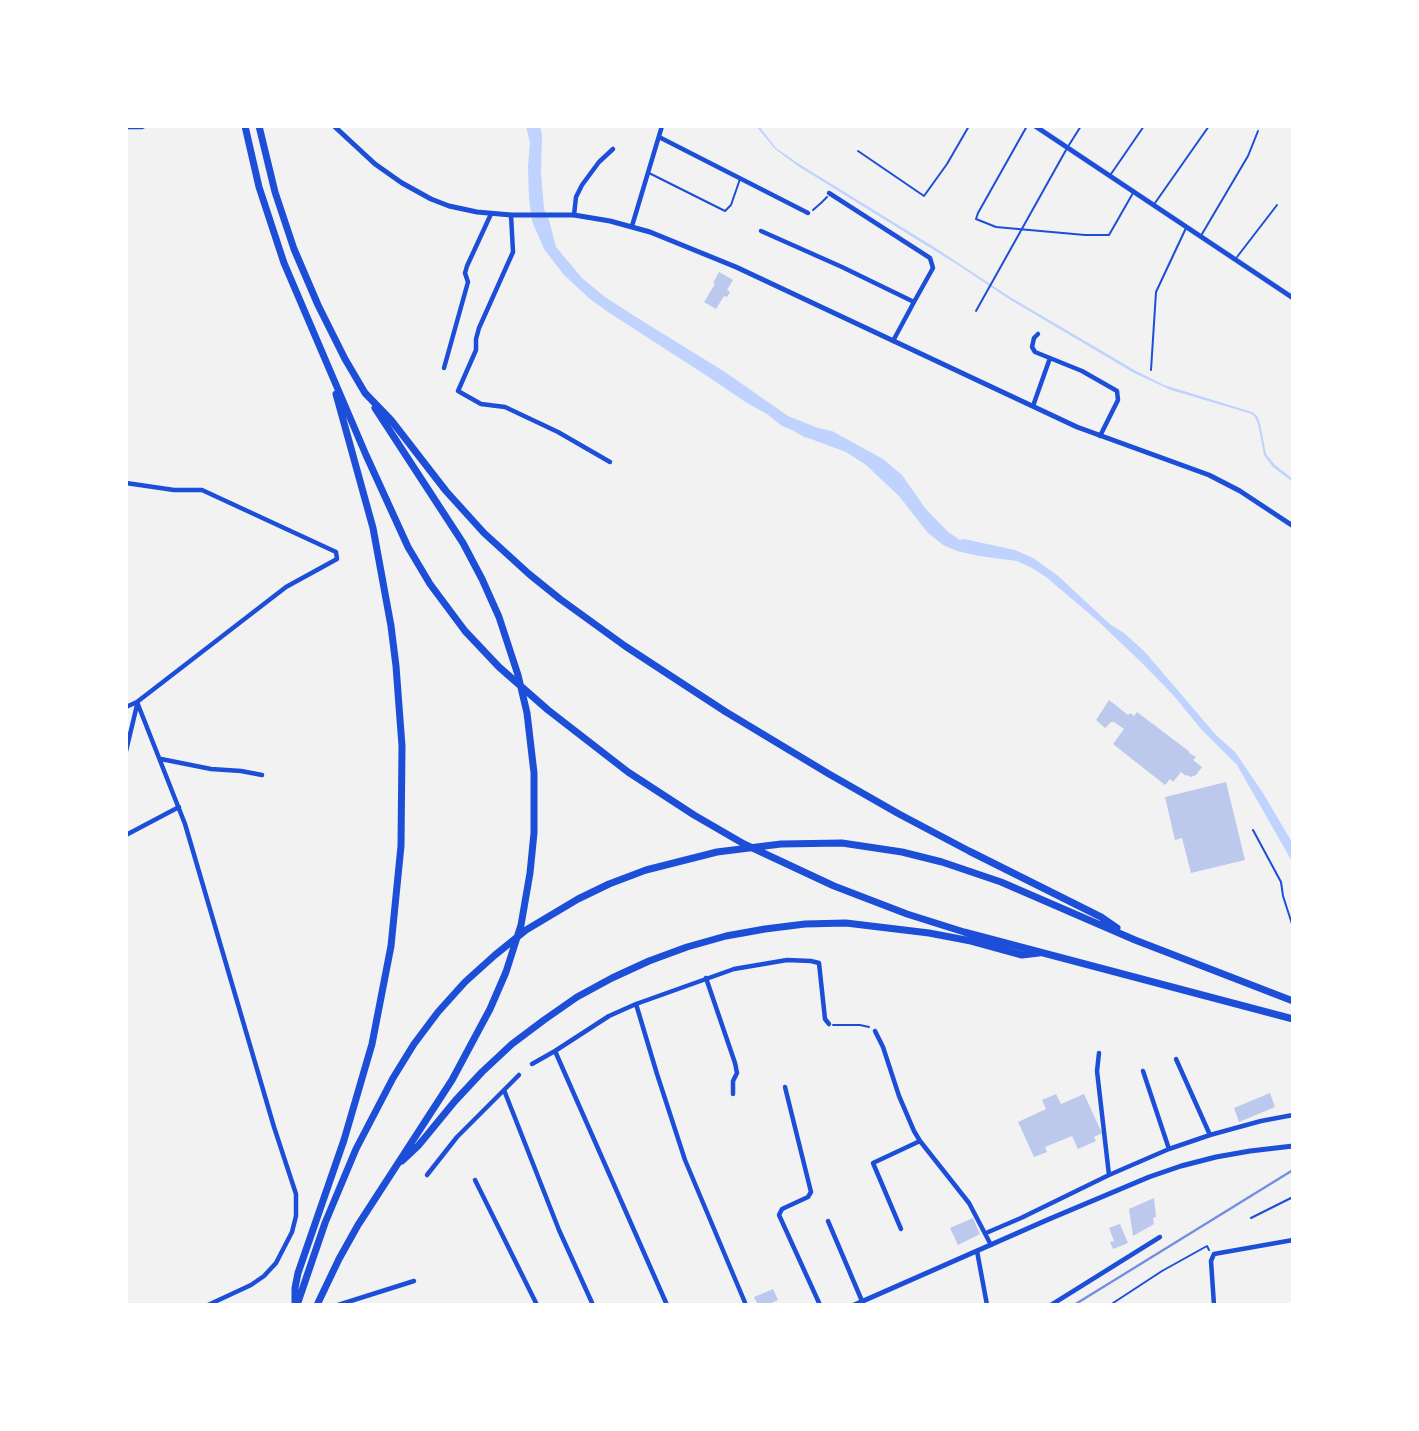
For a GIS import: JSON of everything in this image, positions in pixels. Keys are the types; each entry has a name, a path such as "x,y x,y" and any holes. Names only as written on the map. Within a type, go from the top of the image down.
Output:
{"highway":[{"path":"246,126 257,177 291,282 390,511 418,566 452,616 499,667 548,710 596,749 702,820 756,850 816,878 954,929 1291,1018"},
{"path":"260,126 275,192 302,269 335,341 365,393 458,535 491,598 513,655 522,690 531,743 535,793 527,894 521,925 506,972 463,1062 358,1225 317,1305"},
{"path":"296,1305 298,1273 344,1140 376,1024 393,926 401,846 402,746 391,626 373,528 342,421 333,379"},
{"path":"365,393 391,420 446,491 484,533 539,582 625,646 737,719 829,774 969,852 1101,918 1135,940"},
{"path":"296,1305 339,1186 365,1131 414,1045 438,1012 495,954 526,930 566,905 646,870 717,852 782,844 863,845 902,852 1001,882 1135,940 1290,1000"},
{"path":"394,1169 418,1146 482,1072 544,1020 577,997 612,978 687,947 765,929 846,923 929,933 1022,954 1041,953"}],"street":[{"path":"126,127 144,126"},
{"path":"334,126 375,164 419,193 449,206 491,214 574,215 598,218 658,234 715,258 1032,407 1100,436 1209,475 1251,498 1293,526"},
{"path":"632,226 662,126"},
{"path":"1035,126 1293,298"},
{"path":"659,137 808,213"},
{"path":"574,215 576,197 582,185 599,162 613,149"},
{"path":"829,193 926,255 933,264 932,271 893,341"},
{"path":"443,368 468,282 465,273 467,266 491,214"},
{"path":"511,215 513,252 479,328 475,339 477,350 458,391 481,404 506,407 558,432 610,462"},
{"path":"761,231 914,302"},
{"path":"1038,334 1032,346 1035,352 1082,371 1118,391 1118,400 1100,436"},
{"path":"1032,407 1050,358"},
{"path":"126,483 166,490 202,490 336,552 337,559 286,587 137,702 126,707"},
{"path":"126,751 137,702"},
{"path":"137,702 179,807 296,1194 296,1216 292,1232 276,1263 251,1285 208,1305"},
{"path":"161,759 262,775"},
{"path":"126,835 179,807"},
{"path":"532,1064 609,1016 636,1004 734,969 765,963 819,963 825,1019 829,1024"},
{"path":"706,978 735,1063 737,1073 733,1081 733,1094"},
{"path":"636,1004 685,1160 746,1305"},
{"path":"875,1031 907,1116 920,1141 969,1203 991,1245"},
{"path":"555,1051 667,1305"},
{"path":"1099,1053 1097,1072 1109,1175"},
{"path":"1176,1059 1210,1135"},
{"path":"1143,1072 1169,1149"},
{"path":"427,1175 457,1137 519,1075"},
{"path":"785,1087 811,1192 808,1197 782,1209 779,1215 820,1305"},
{"path":"504,1090 559,1230 593,1305"},
{"path":"986,1233 1169,1149 1261,1121 1293,1115"},
{"path":"901,1229 873,1163 920,1141"},
{"path":"854,1305 1104,1195 1164,1172 1216,1157 1293,1146"},
{"path":"475,1180 537,1305"},
{"path":"828,1221 862,1301"},
{"path":"1051,1305 1160,1237"},
{"path":"1214,1305 1211,1264 1213,1256 1219,1252 1293,1240"},
{"path":"977,1251 986,1305"},
{"path":"338,1305 414,1281"}],"lane":[{"path":"858,152 924,197 969,126"},
{"path":"1027,126 976,219 996,227 1109,235 1134,192"},
{"path":"976,311 1081,126"},
{"path":"1110,176 1144,126"},
{"path":"1154,205 1209,126"},
{"path":"1200,236 1248,156 1258,131"},
{"path":"649,172 725,211 731,205 740,178"},
{"path":"1235,259 1277,205"},
{"path":"1151,370 1156,292 1187,227"},
{"path":"1253,830 1281,882 1293,927"},
{"path":"1251,1218 1293,1197"}],"path":[{"path":"808,213 829,193"},
{"path":"829,1024 860,1025 875,1031"},
{"path":"1110,1305 1206,1246 1213,1256"}],"water":[{"path":"526,126 540,126 544,209 556,247 582,278 605,297 725,372 788,416 832,431 883,459 902,475 925,508 948,532 960,540 1015,550 1033,558 1057,575 1145,652 1216,735 1235,752 1293,844 1293,863 1237,765 1144,665 1046,577 1017,561 979,556 943,545 927,532 899,496 866,465 846,452 782,426 608,312 564,275 544,249 532,221 528,166 530,143"},
{"path":"756,126 759,126 776,148 799,164 1010,297 1136,371 1164,385 1252,412 1260,423 1266,454 1293,482 1273,467 1264,455 1258,424 1252,414 1171,390 1134,373 1009,299 798,166 775,149"}],"building":[{"path":"719,272 733,280 727,290 730,292 716,309 704,302"},
{"path":"1109,700 1128,715 1130,713 1134,716 1137,712 1196,757 1193,760 1202,767 1196,775 1186,776 1181,772 1173,782 1170,779 1165,785 1113,744 1124,729 1114,722 1105,728 1096,720"},
{"path":"1226,782 1245,860 1191,873 1182,838 1175,840 1165,797"},
{"path":"1270,1093 1275,1107 1239,1122 1234,1108"},
{"path":"1056,1094 1061,1104 1084,1094 1102,1133 1094,1137 1096,1141 1078,1149 1072,1136 1045,1147 1047,1152 1034,1157 1018,1122 1046,1109 1042,1100"},
{"path":"1154,1198 1154,1224 1133,1236 1129,1209"},
{"path":"973,1218 980,1234 958,1245 950,1228"},
{"path":"1120,1224 1128,1243 1113,1249 1110,1242 1114,1241 1109,1228"},
{"path":"773,1289 778,1300 767,1305 758,1305 754,1297"}],"railway":[{"path":"1074,1305 1293,1170"}]}
